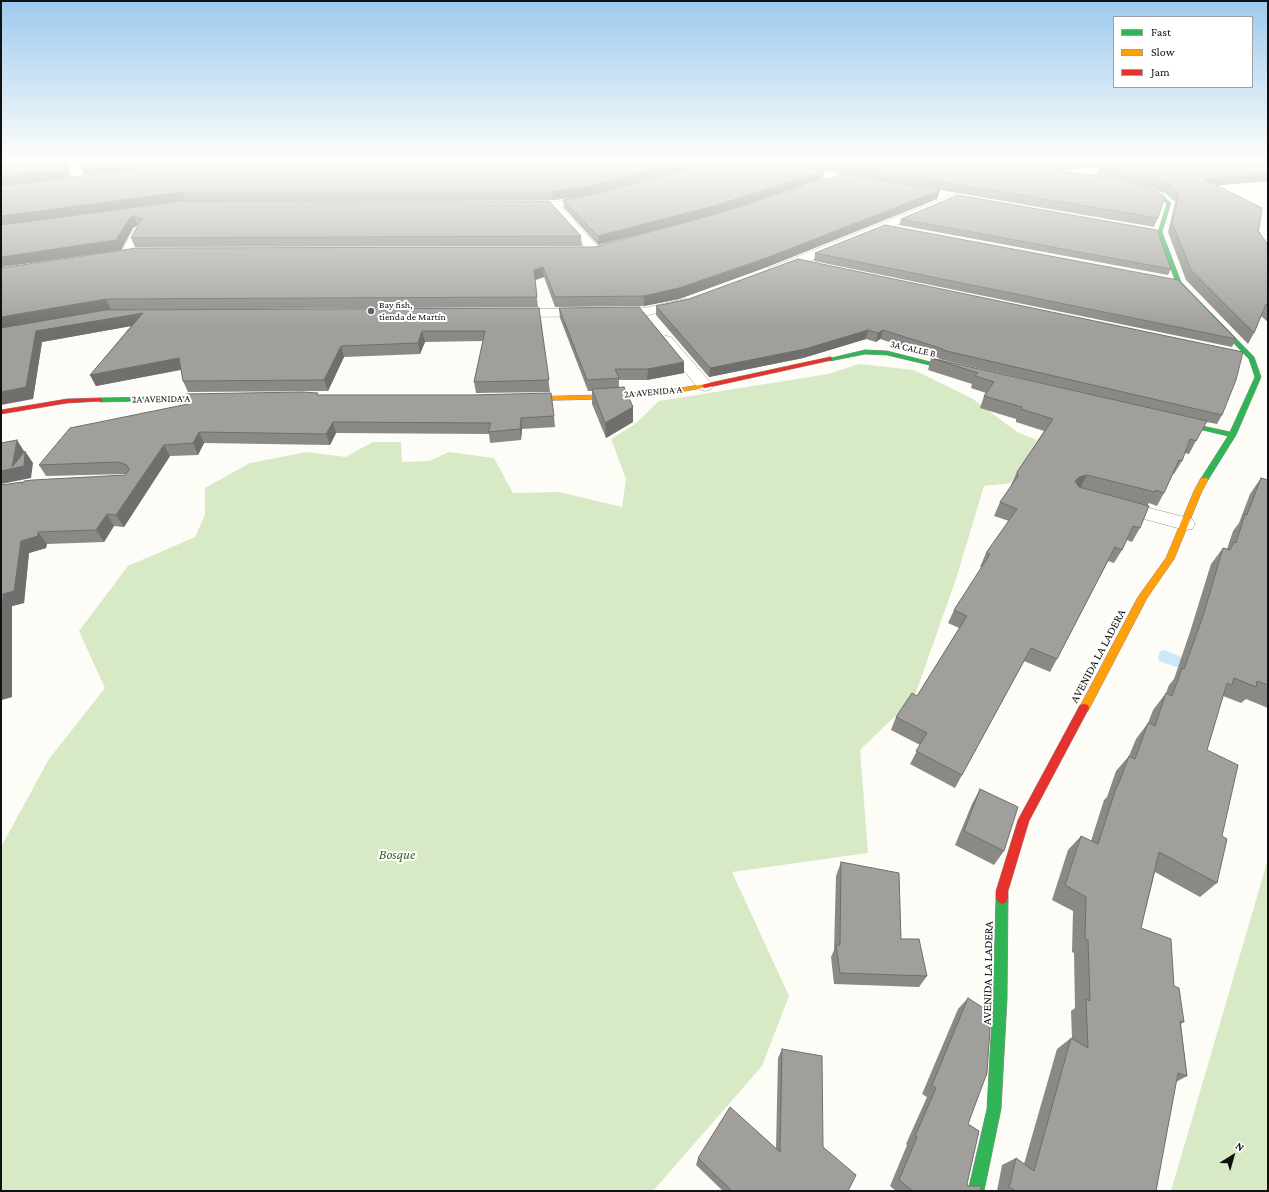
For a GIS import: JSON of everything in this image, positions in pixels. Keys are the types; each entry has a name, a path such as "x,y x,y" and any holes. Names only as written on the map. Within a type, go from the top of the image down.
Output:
{"street":[{"path":"563,216 595,251"},
{"path":"759,276 798,262 911,216"},
{"name":"AVENIDA LA LADERA","path":"976,1191 994,1109 1000,999 1002,891 1024,820 1143,597 1170,559 1198,491 1232,435 1258,376 1252,358 1179,283 1156,231 1163,216"},
{"path":"883,227 906,231"},
{"path":"579,251 595,251 610,248"},
{"path":"110,256 141,252"},
{"path":"798,262 821,267"},
{"path":"1163,280 1179,283"},
{"path":"493,313 644,312 697,299"},
{"path":"644,312 656,329 705,386"},
{"name":"3A CALLE B","path":"846,356 865,352 887,353 969,373"},
{"path":"1228,354 1252,358"},
{"name":"2A AVENIDA A","path":"508,399 601,397 669,392 705,386 846,356"},
{"name":"2A AVENIDA A","path":"1,412 67,401 226,398"},
{"path":"1162,419 1232,435"},
{"path":"1103,501 1184,524"}],"lane":[{"path":"125,254 139,230"}],"green space":[{"name":"Bosque","path":"859,364 914,370 973,399 1017,432 1037,440 1011,483 984,486 957,576 914,698 860,750 868,853 732,872 789,996 762,1066 653,1191 1,1191 1,847 49,759 105,688 79,631 128,566 195,537 205,515 205,488 250,463 307,452 345,457 373,442 401,442 402,462 429,461 449,452 494,458 513,493 559,492 622,507 626,479 611,439 635,424 659,401 828,374"},
{"path":"1268,859 1268,1191 1171,1191"}],"building":[{"path":"72,216 562,216 581,236 131,238 142,219 134,216 129,219 116,240 1,257 1,225"},
{"path":"578,216 677,216 598,236"},
{"path":"710,216 875,216 769,257 679,288 644,296 555,297 543,267 534,270 537,297 106,299 1,317 1,268 137,248 595,247"},
{"path":"909,216 1075,216 1157,230 1171,269 901,219"},
{"path":"1144,216 1159,216 1158,218"},
{"path":"1174,216 1261,216 1259,229 1257,229 1268,245 1268,306 1266,304 1254,333 1191,270 1172,223"},
{"path":"885,225 1178,280 1236,339 815,253"},
{"path":"798,259 1243,352 1236,380 1222,415 942,350 943,349 883,330 878,333 868,330 805,349 710,368 656,306 689,299"},
{"path":"639,307 684,362 648,369 615,369 619,378 587,380 559,308"},
{"path":"539,308 549,380 474,382 485,331 422,331 418,343 341,346 324,380 183,381 179,358 90,375 143,313 36,331 26,387 1,392 1,328 106,310"},
{"path":"931,358 1207,421 1196,441 1190,439 1182,461 1179,460 1164,493 1087,475 1079,477 1075,481 1079,487 1149,506 1140,528 1133,526 1122,550 1115,547 1057,659 1031,648 962,775 916,751 927,733 896,717 912,693 917,696 967,616 954,610 990,554 986,553 1017,509 1000,502 1018,476 1017,472 1053,419 1021,409 1022,407 984,396 994,382 975,376 978,373"},
{"path":"624,387 633,407 605,423 592,389"},
{"path":"318,393 317,395 471,395 551,393 554,416 521,418 520,429 488,432 491,423 333,422 326,434 199,432 193,443 164,445 116,515 107,514 96,530 38,532 38,536 21,541 14,591 3,594 1,670 1,485 22,482 22,484 24,481 33,480 125,475 129,470 127,465 118,462 39,465 70,428 188,404 186,394"},
{"path":"17,440 12,467 25,451 24,466 1,471 1,443"},
{"path":"1261,478 1268,480 1268,685 1257,681 1256,687 1234,678 1232,685 1227,683 1207,750 1238,765 1222,836 1227,839 1217,883 1159,852 1141,928 1171,939 1174,986 1179,988 1184,1022 1180,1021 1187,1076 1178,1073 1156,1191 1016,1191 1008,1186 1010,1184 1016,1158 1034,1171 1071,1038 1088,1048 1086,999 1090,1001 1088,940 1085,939 1086,897 1065,885 1081,836 1098,844 1117,785 1129,756 1135,759 1148,723 1155,726 1166,693 1172,696 1182,668 1184,669 1203,616 1223,548 1230,550 1234,542 1236,543 1245,514 1247,515"},
{"path":"980,789 1018,807 1004,851 964,831"},
{"path":"841,862 899,873 901,939 919,939 927,976 840,973 836,945 840,945"},
{"path":"968,998 991,1013 987,1073 968,1124 979,1131 967,1184 968,1186 982,1186 980,1191 913,1191 899,1180 917,1137 915,1136 936,1088 932,1085"},
{"path":"782,1049 822,1056 823,1147 856,1175 848,1191 732,1191 698,1158 730,1107 780,1152"}],"waterway":[{"path":"1164,654 1177,660 1176,663 1163,658 1164,654"}],"traffic: fast":[{"path":"1165,216 1160,232 1179,283 1252,358 1258,377 1232,435 1204,480"},
{"path":"830,359 865,352 887,353 959,370"},
{"path":"100,400 217,398"},
{"path":"1175,422 1232,435"},
{"path":"976,1191 994,1109 1000,999 1002,898"}],"traffic: slow":[{"path":"521,399 601,397 669,392 705,386"},
{"path":"1084,708 1143,597 1170,559 1204,480"}],"traffic: jam":[{"path":"705,386 830,359"},
{"path":"1,412 67,401 100,400"},
{"path":"1002,898 1002,891 1024,820 1084,708"}],"place":[{"name":"Bay fish, tienda de Martín","path":"371,311"}]}
